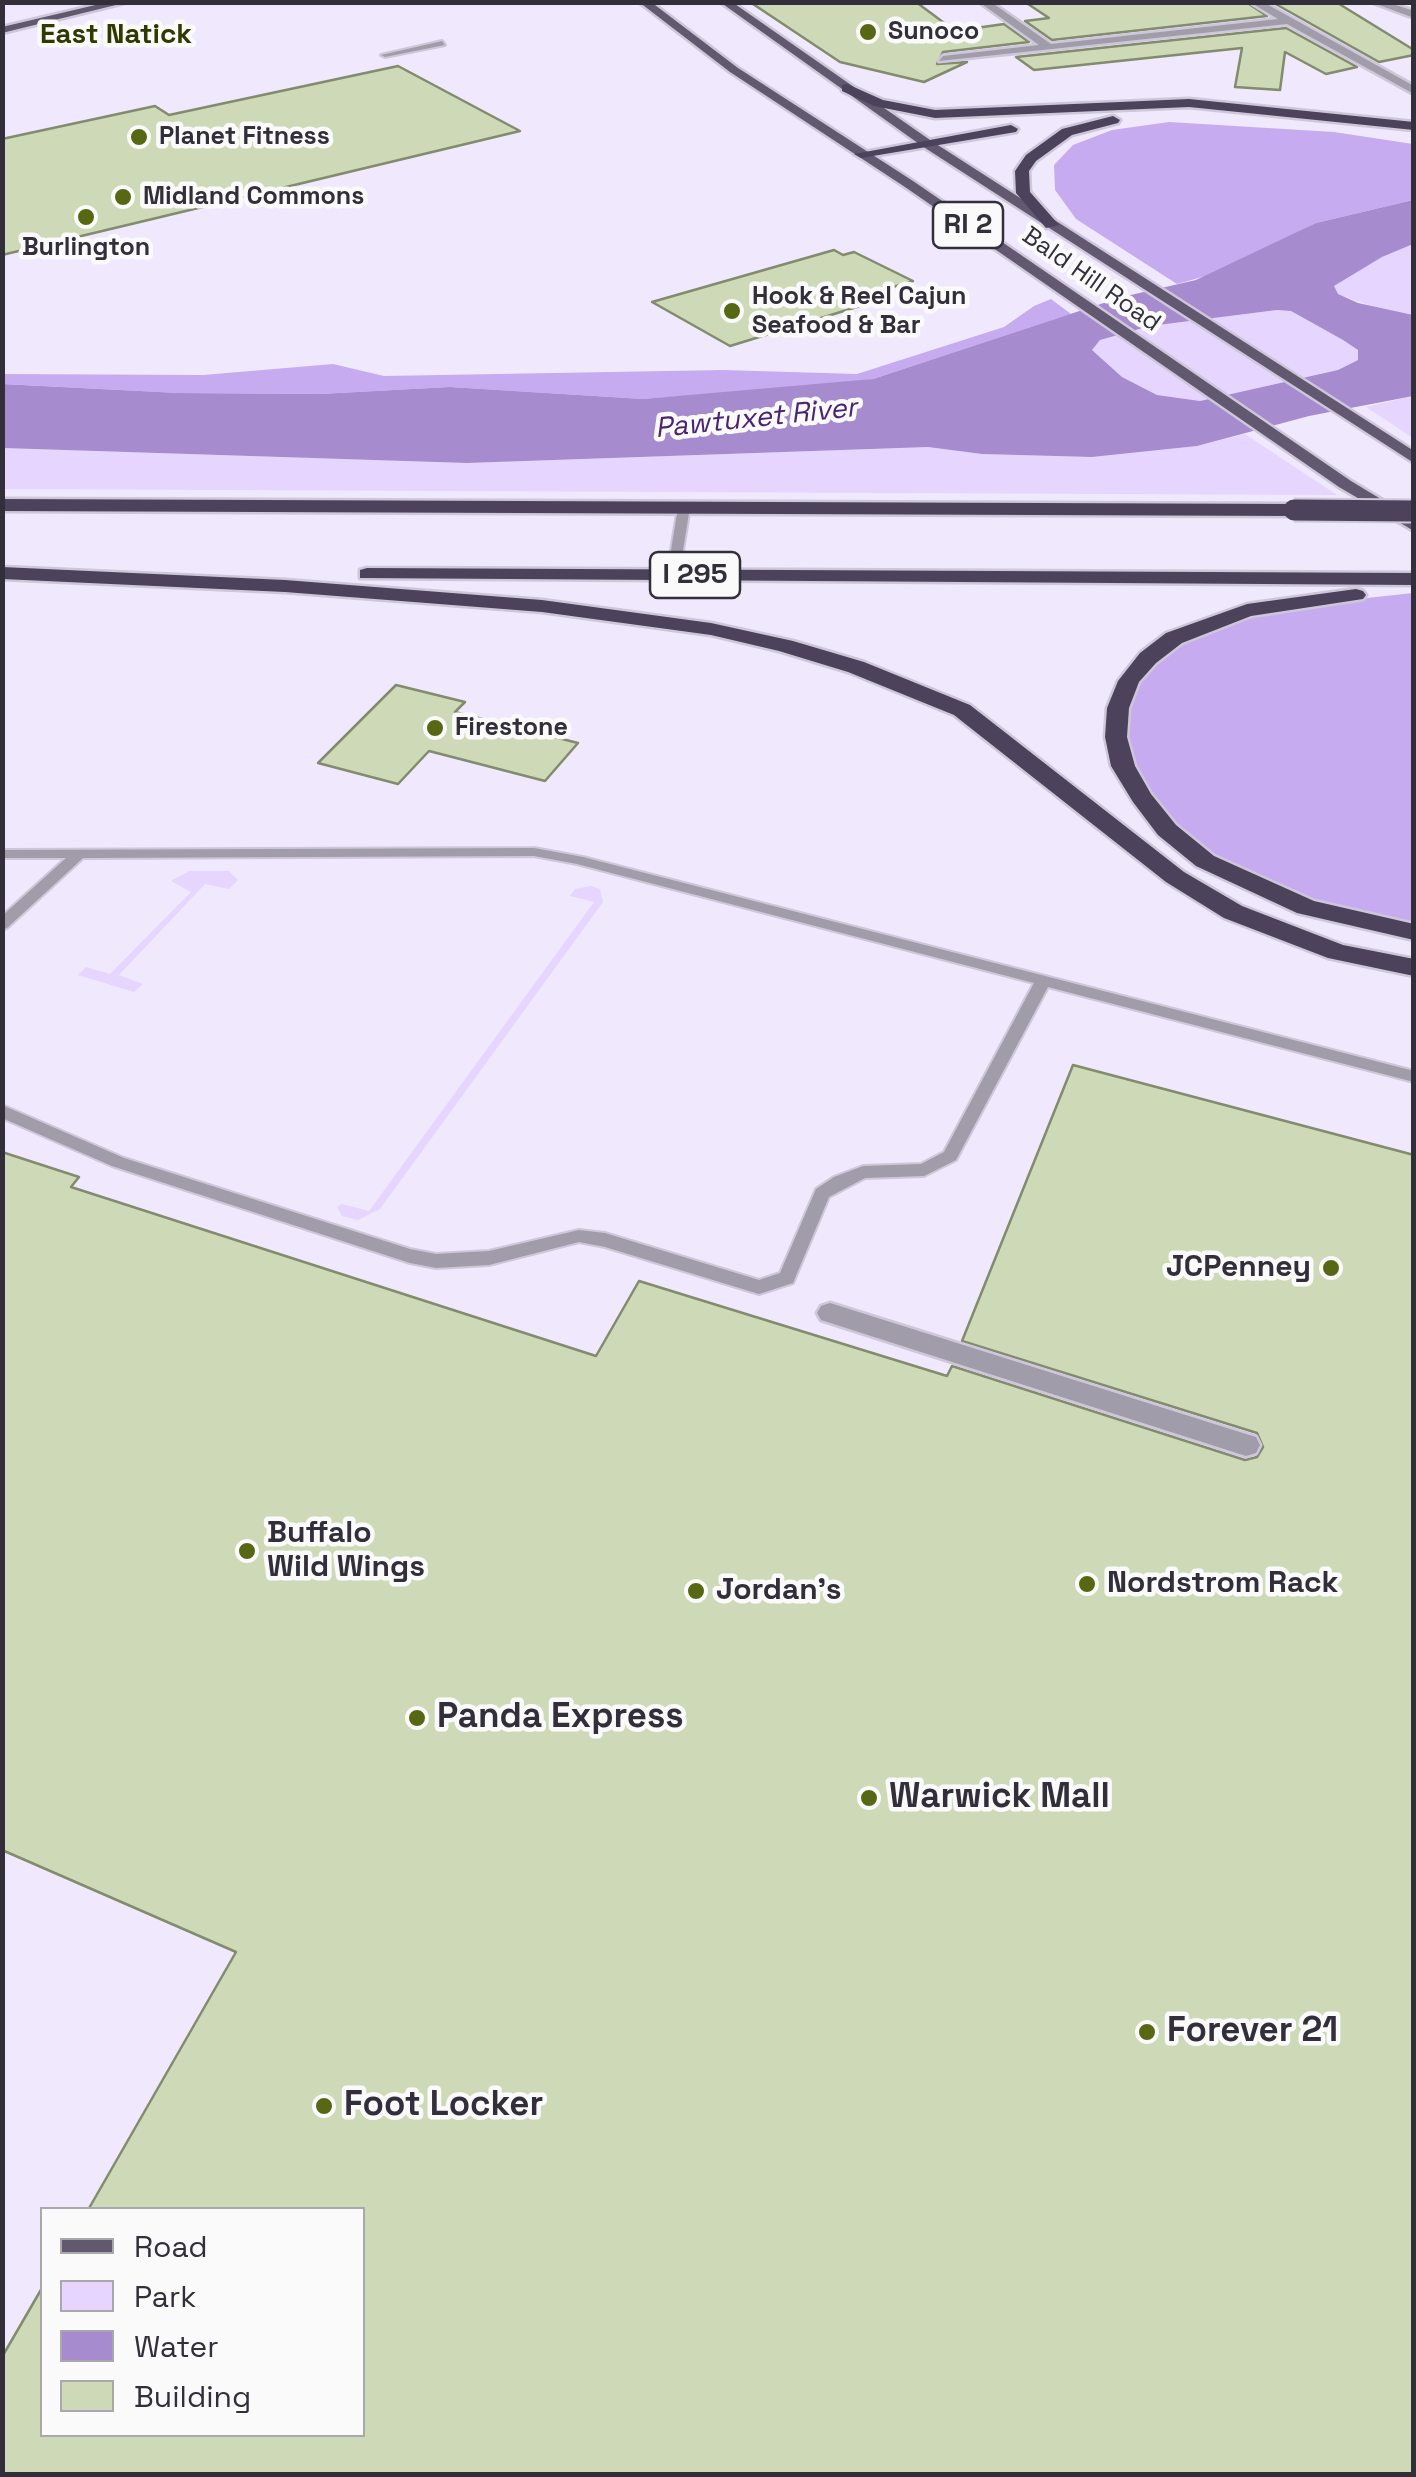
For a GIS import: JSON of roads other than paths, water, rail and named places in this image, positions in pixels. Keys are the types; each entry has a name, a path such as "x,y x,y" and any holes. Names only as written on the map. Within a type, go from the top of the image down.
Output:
{"highway":[{"path":"847,88 879,103 935,114 1144,103 1236,106 1414,126"},
{"path":"855,151 1100,106"},
{"path":"921,140 1120,114 1290,118 1414,135"},
{"path":"1051,225 1023,193 1022,171 1031,158 1068,132 1094,123 1168,114"},
{"name":"I 295","path":"2,505 1414,511"},
{"path":"2,573 248,584 542,606 710,630 785,646 856,668 962,710 1175,876 1233,912 1336,952 1414,968"},
{"name":"I 295","path":"2,573 673,575 1404,585"},
{"path":"1404,585 1247,610 1174,638 1148,658 1129,681 1118,708 1116,736 1124,766 1140,798 1167,830 1205,860 1306,907 1414,932"}],"main road":[{"path":"2,30 124,2"},
{"name":"Bald Hill Road","path":"644,2 734,70 1310,460 1414,526"},
{"name":"Bald Hill Road","path":"724,2 921,140 1414,458"}],"street":[{"path":"984,2 1047,46"},
{"path":"1255,2 1414,91"},
{"path":"1376,2 1414,15"},
{"path":"943,59 1288,21"},
{"path":"1389,80 1414,75"},
{"path":"830,1313 1246,1445"}],"lane":[{"path":"385,55 442,43"},
{"path":"673,575 684,508"},
{"path":"2,854 534,852 578,860 1414,1077"},
{"path":"2,925 80,854"},
{"path":"2,1112 118,1162 410,1256 436,1261 490,1258 579,1236 605,1240 758,1287 787,1278 822,1193 862,1172 924,1170 950,1156 1043,982"}],"water":[{"name":"Pawtuxet River","path":"1413,200 1413,244 1382,257 1334,286 1338,294 1358,303 1413,315 1413,396 1309,416 1197,446 1092,457 982,454 928,447 467,463 3,448 2,384 179,393 320,394 450,387 643,399 873,379 1122,297 1196,280 1316,223","holes":["1291,311 1358,350 1358,360 1338,370 1200,401 1157,395 1122,377 1092,350 1100,340 1150,326"]}],"place":[{"name":"Sunoco","path":"868,32"},
{"name":"Planet Fitness","path":"139,137"},
{"name":"Midland Commons","path":"123,197"},
{"name":"Burlington","path":"86,217"},
{"name":"Hook & Reel Cajun Seafood & Bar","path":"732,311"},
{"name":"Firestone","path":"435,728"},
{"name":"JCPenney","path":"1331,1268"},
{"name":"Buffalo Wild Wings","path":"247,1551"},
{"name":"Nordstrom Rack","path":"1087,1584"},
{"name":"Jordan's","path":"696,1591"},
{"name":"Panda Express","path":"417,1718"},
{"name":"Warwick Mall","path":"869,1798"},
{"name":"Forever 21","path":"1147,2032"},
{"name":"Foot Locker","path":"324,2106"}],"district":[{"name":"East Natick","path":"116,35"}]}
